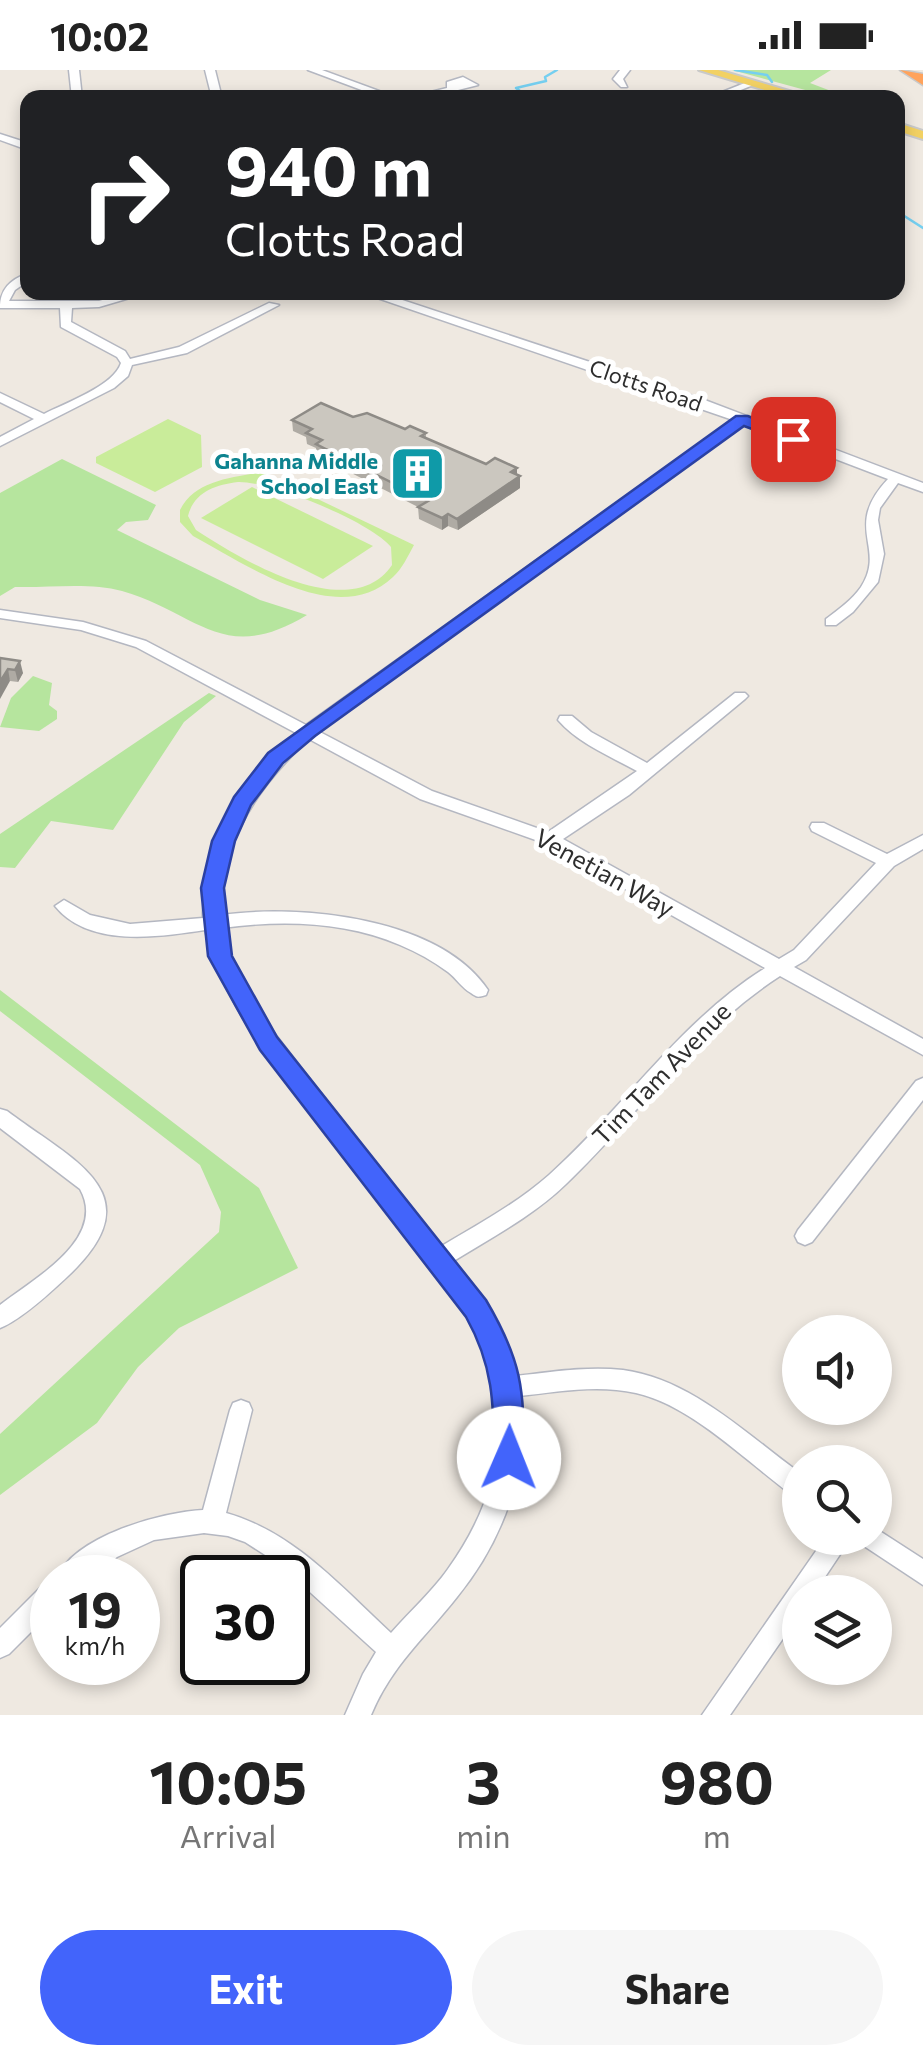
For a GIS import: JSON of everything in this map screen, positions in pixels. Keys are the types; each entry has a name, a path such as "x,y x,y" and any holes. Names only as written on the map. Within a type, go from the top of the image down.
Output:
{"main road":[{"path":"705,70 777,90"}],"street":[{"path":"64,70 74,70"},
{"path":"313,70 371,90"},
{"path":"624,86 618,79 626,70"},
{"path":"742,90 753,84"},
{"path":"444,90 452,88"},
{"path":"20,281 10,288 1,305 100,304 115,300"},
{"name":"Clotts Road","path":"389,300 742,419 923,488"},
{"path":"66,304 64,318 70,329 121,354 127,362"},
{"path":"0,442 116,382 127,362 183,350 273,305"},
{"path":"0,397 44,419"},
{"path":"358,1715 377,1673 456,1580 489,1528 506,1480 512,1436 509,1387 498,1346 476,1308 269,1043 220,956 212,888 224,841 242,802 275,758 742,419"},
{"path":"831,622 871,582 876,550 868,519 873,504 896,479"},
{"name":"Venetian Way","path":"0,614 84,626 141,644 426,796 550,839 923,1048"},
{"path":"550,839 647,770 740,696"},
{"path":"566,720 585,736 647,770"},
{"path":"818,827 888,862"},
{"name":"Tim Tam Avenue","path":"437,1260 524,1208 558,1179 694,1034 738,994 782,968 888,862 923,841"},
{"path":"64,906 100,927 126,930 298,916 388,934 460,970 479,990"},
{"path":"805,1236 923,1086"},
{"path":"0,1116 87,1183 99,1196 103,1214 96,1232 83,1247 0,1318"},
{"path":"509,1387 595,1378 642,1384 684,1406 782,1474"},
{"path":"212,1521 241,1410"},
{"path":"98,1555 145,1528 212,1521 252,1532 393,1651"},
{"path":"892,1552 923,1573"},
{"path":"0,1645 30,1616"},
{"path":"715,1715 782,1619"}],"green space":[{"path":"732,70 831,70 810,83 828,90 805,90"},
{"path":"168,419 201,435 202,467 155,492 96,463 96,457"},
{"path":"62,459 156,505 148,520 126,522 117,530 260,600 307,615 278,630 232,636 110,588 15,587 0,596 0,493"},
{"path":"261,472 414,545 393,577 371,592 346,597 319,595 265,575 193,536 180,522 180,510 204,486","holes":["229,483 253,483 296,496 363,526 391,547 392,565 374,582 350,589 324,588 267,570 196,530 188,516 200,495"]},
{"path":"252,487 373,546 323,579 201,518"},
{"path":"33,676 52,683 49,705 57,711 57,719 39,731 0,727 11,698"},
{"path":"209,693 216,696 184,722 113,830 51,821 15,868 0,867 0,834"},
{"path":"0,990 259,1188 298,1268 179,1328 138,1367 97,1423 0,1495 0,1434 219,1232 221,1212 200,1165 0,1011"}],"building":[{"name":"Gahanna Middle School East","path":"321,403 353,417 367,413 405,429 410,426 426,433 421,436 486,464 495,458 517,468 511,472 520,476 457,519 448,514 442,518 418,507 428,501 316,444 322,440 306,433 312,429 292,420"},
{"path":"0,658 20,661 15,670 8,669 0,682"}],"waterway":[{"path":"519,90 516,88 546,81 545,77 557,70"},
{"path":"735,70 767,75 772,82"},
{"path":"905,216 923,228"}],"place":[{"name":"Gahanna Middle School East","path":"417,473"}],"route":[{"path":"509,1458 509,1387 498,1346 476,1308 269,1043 220,956 212,888 224,841 242,802 275,758 742,419 793,439"}]}
